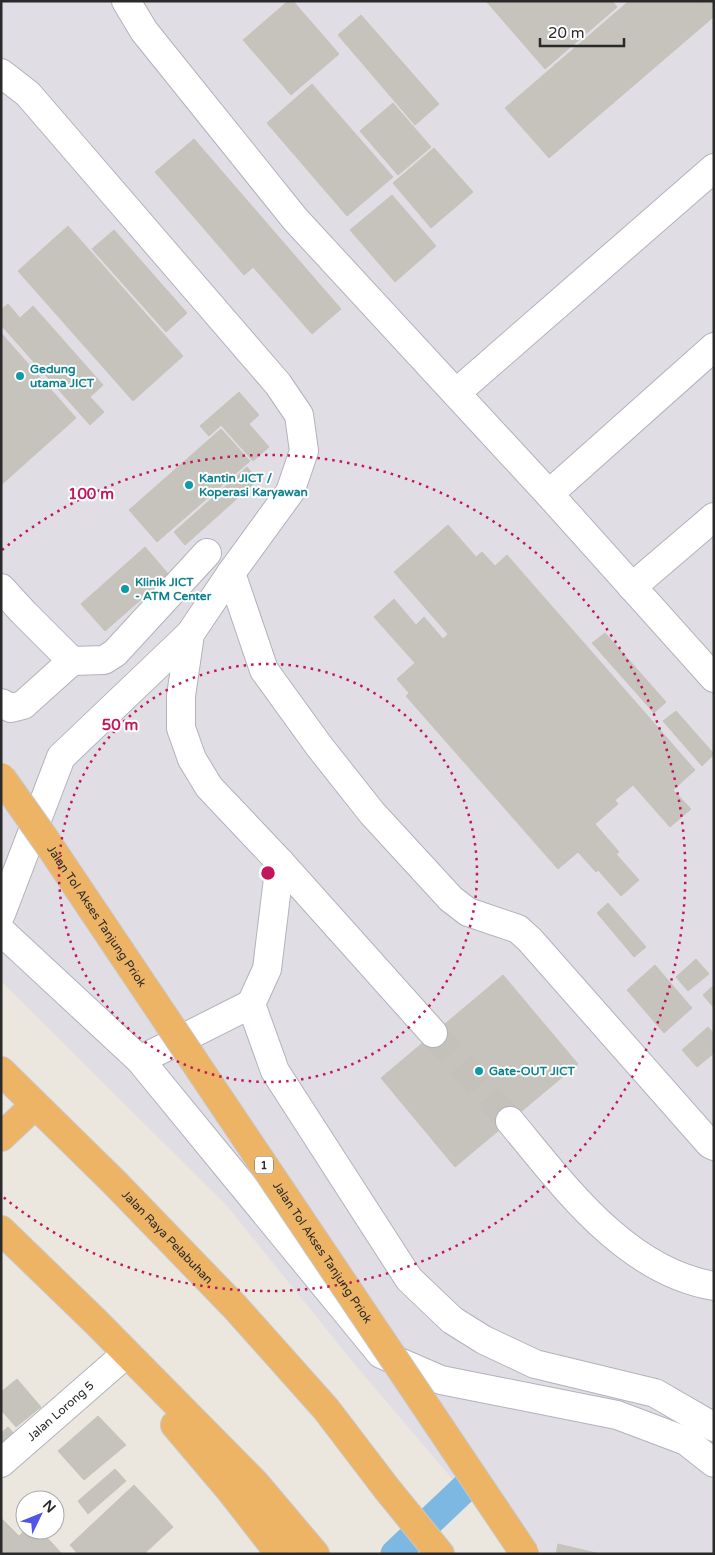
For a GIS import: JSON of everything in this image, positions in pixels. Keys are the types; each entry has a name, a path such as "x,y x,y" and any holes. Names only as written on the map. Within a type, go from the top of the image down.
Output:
{"highway":[{"name":"Jalan Tol Akses Tanjung Priok","path":"1,777 53,850 525,1554"},
{"name":"Jalan Raya Pelabuhan","path":"1,1071 115,1183 235,1307 452,1551"},
{"path":"1,1137 35,1105"},
{"path":"1,1231 120,1360 230,1490 280,1554"},
{"path":"1,1231 96,1322 255,1483 315,1554"}],"street":[{"path":"126,1 144,31 295,219 549,494 713,676"},
{"path":"1,73 28,94 278,384 299,415 304,451 290,492 231,573 190,634 61,757 1,914"},
{"path":"456,393 714,168"},
{"path":"549,494 714,348"},
{"path":"632,587 714,516"},
{"path":"1,703 11,708 23,704 72,661 104,660 115,654 207,553"},
{"path":"231,573 264,670 319,746 372,813 451,899 468,912 518,930 530,940 714,1146"},
{"path":"1,588 72,661"},
{"path":"190,634 181,696 181,728 192,759 209,787 280,862 433,1034"},
{"path":"140,1060 251,1004 267,969 280,862"},
{"path":"1,931 140,1060 381,1354 441,1380 618,1415 686,1441 714,1463"},
{"path":"251,1004 275,1071 409,1279 452,1320 484,1340 535,1364 655,1393 705,1420 714,1427"},
{"path":"510,1121 558,1179 608,1232 657,1266 697,1283 714,1286"},
{"name":"Jalan Lorong 5","path":"1,1464 120,1360"}],"shaded area":[{"path":"1,1 714,1 714,1554 516,1554 352,1361 227,1206 1,981"}],"building":[{"path":"288,1 293,1 339,54 291,95 243,40"},
{"path":"486,1 612,1 617,7 545,69"},
{"path":"629,1 696,1 711,19 549,158 505,108"},
{"path":"696,1 714,1 714,16 711,19"},
{"path":"361,15 439,104 415,125 338,35"},
{"path":"312,84 393,177 347,216 267,123"},
{"path":"393,103 431,147 398,175 360,131"},
{"path":"194,139 283,242 244,275 155,172"},
{"path":"434,148 473,192 431,228 393,183"},
{"path":"392,195 436,246 395,282 350,230"},
{"path":"68,226 183,356 133,401 18,271"},
{"path":"114,230 187,313 166,332 92,249"},
{"path":"283,242 341,309 312,334 253,267"},
{"path":"8,304 20,318 33,306 103,385 90,397 104,412 90,425 1,325 1,310"},
{"name":"Gedung utama JICT","path":"1,333 76,418 1,485"},
{"path":"239,392 259,415 249,424 269,447 253,461 221,425 209,436 200,426"},
{"name":"Kantin JICT / Koperasi Karyawan","path":"221,429 250,461 157,542 129,510"},
{"path":"247,467 258,480 185,545 174,532"},
{"path":"448,525 476,557 482,552 495,566 507,555 695,770 673,790 691,809 670,827 633,785 615,800 618,804 595,824 619,852 616,854 639,880 621,896 598,870 596,872 578,852 558,869 406,696 409,693 397,679 415,663 374,617 394,599 416,625 424,617 443,639 448,634 394,572"},
{"name":"Klinik JICT - ATM Center","path":"145,547 169,575 105,631 81,604"},
{"path":"605,633 643,676 631,687 592,643"},
{"path":"643,676 666,702 654,713 631,687"},
{"path":"676,711 714,754 702,766 663,721"},
{"path":"608,903 646,947 634,957 597,913"},
{"path":"696,959 709,974 688,991 676,977"},
{"path":"655,965 692,1008 664,1033 627,990"},
{"name":"Gate-OUT JICT","path":"503,975 578,1064 455,1167 381,1078"},
{"path":"714,985 714,1008 703,995"},
{"path":"708,1027 714,1034 714,1053 697,1067 682,1050"},
{"path":"17,1379 41,1407 16,1427 1,1410 1,1392"},
{"path":"98,1416 126,1445 84,1480 58,1451"},
{"path":"8,1427 17,1437 1,1451 1,1433"},
{"path":"115,1469 126,1481 88,1514 78,1501"},
{"path":"134,1485 154,1506 103,1554 78,1554 70,1545"},
{"path":"154,1506 173,1527 144,1554 103,1554"},
{"path":"1,1518 15,1532 15,1540 49,1540 62,1554 1,1554"},
{"path":"558,1544 600,1554 556,1554"}],"waterway":[{"path":"395,1554 469,1484"}],"tunnel":[{"path":"433,1033 510,1121"}],"place":[{"name":"Gedung utama JICT","path":"20,376"},
{"name":"Kantin JICT / Koperasi Karyawan","path":"189,485"},
{"name":"Klinik JICT - ATM Center","path":"125,589"},
{"name":"Gate-OUT JICT","path":"479,1071"}]}
